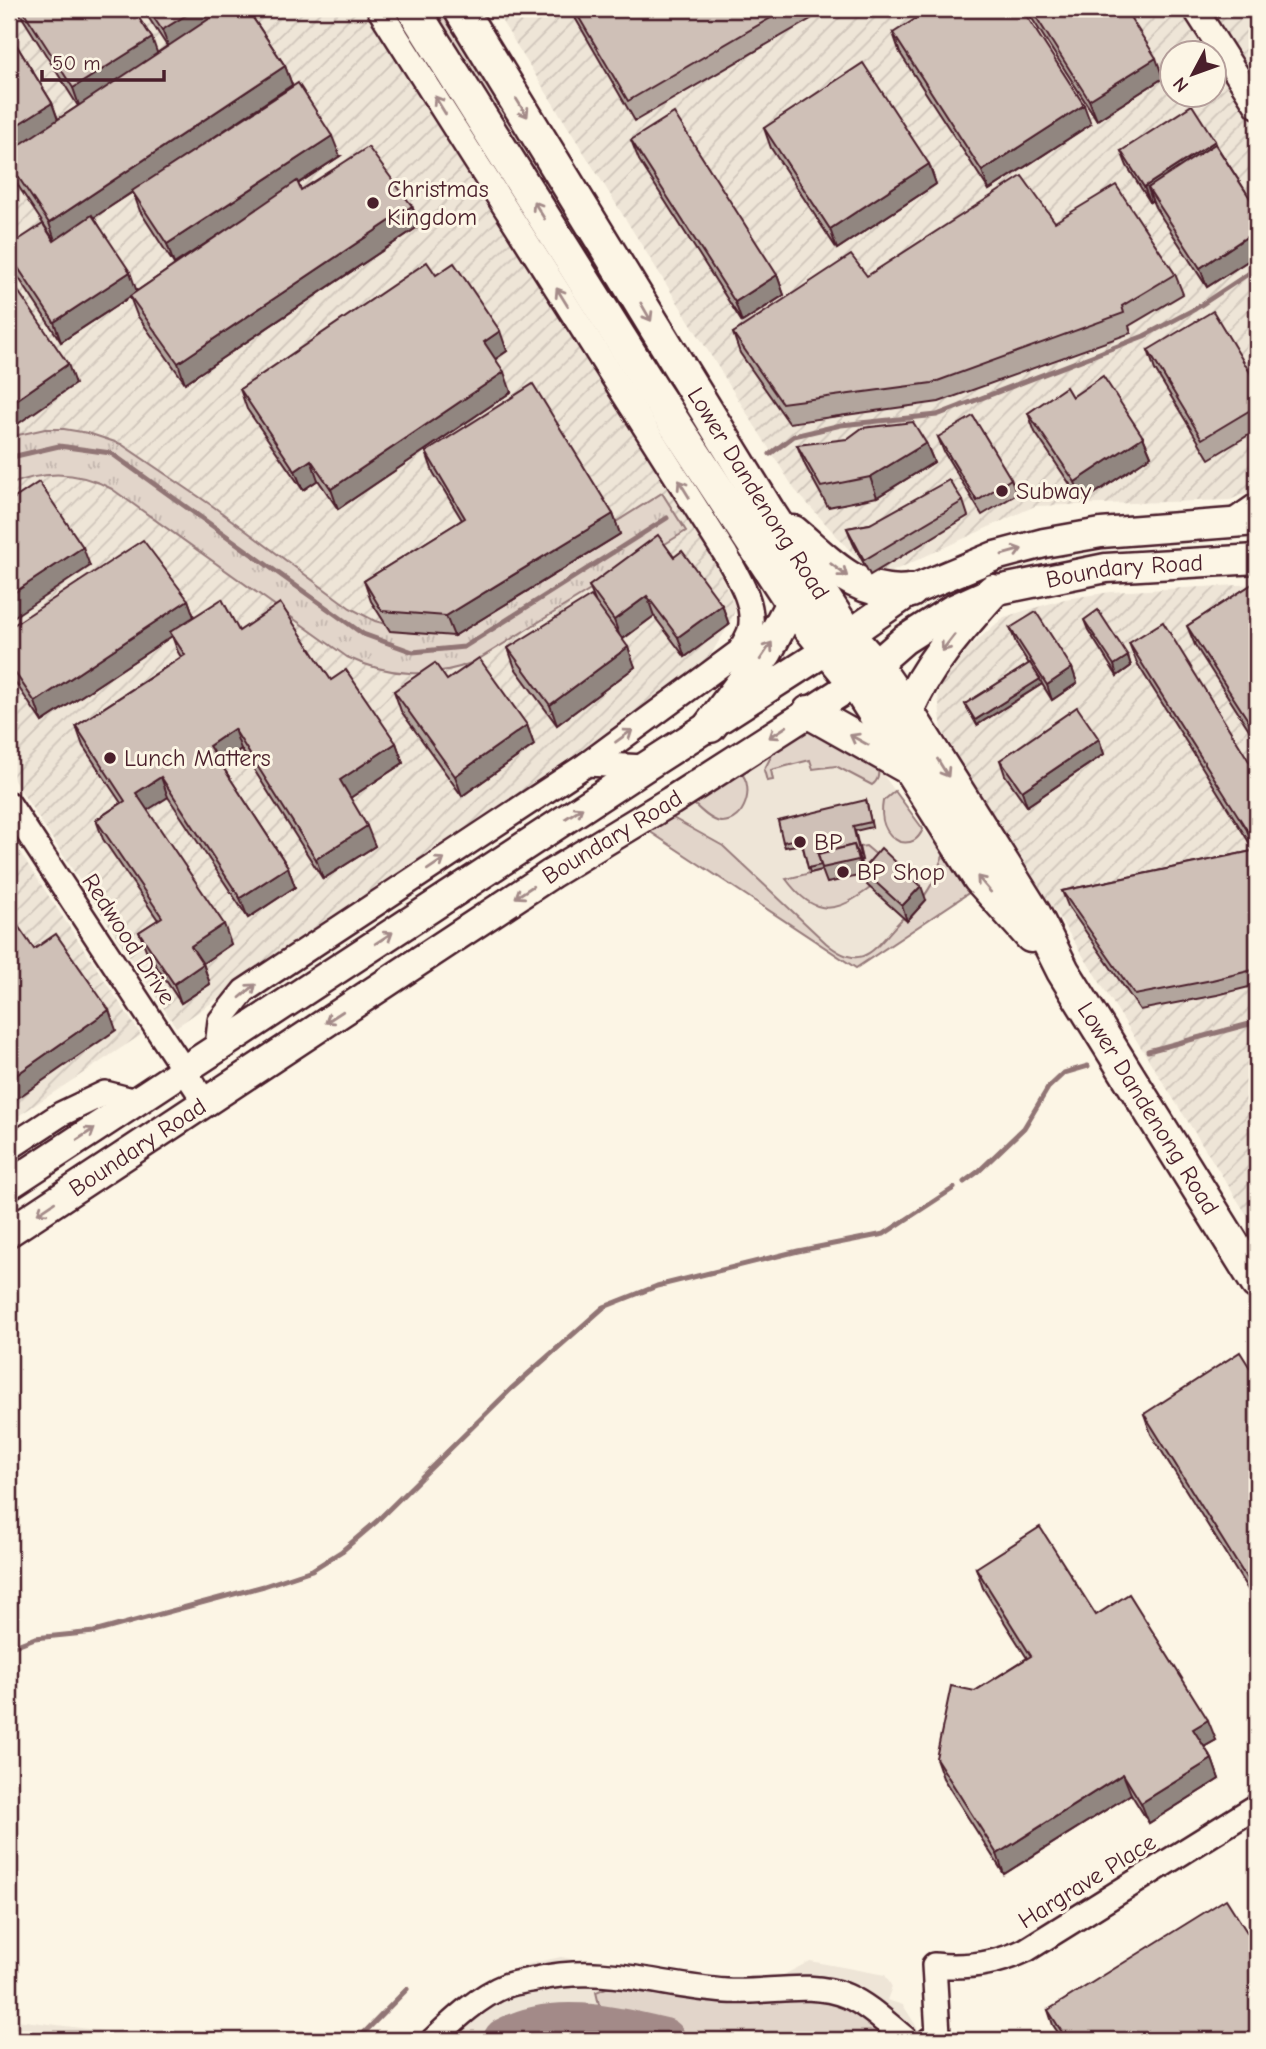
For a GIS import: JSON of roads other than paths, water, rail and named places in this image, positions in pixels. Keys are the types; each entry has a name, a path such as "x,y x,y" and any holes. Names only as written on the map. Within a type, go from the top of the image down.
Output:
{"highway":[{"name":"Lower Dandenong Road","path":"413,9 662,404 792,603 838,642 865,674 907,711 1034,913 1063,971 1257,1283"},
{"name":"Lower Dandenong Road","path":"460,9 768,511 838,642"},
{"path":"768,511 841,573 863,586 880,592 911,591"},
{"path":"907,711 922,680 948,643 993,591"},
{"path":"710,726 766,652 792,603"},
{"name":"Lower Dandenong Road","path":"865,674 909,768 979,878 1063,971"},
{"path":"809,712 909,768"}],"main road":[{"name":"Boundary Road","path":"9,1185 838,642 911,591 995,556 1044,543 1101,533 1244,522"},
{"name":"Boundary Road","path":"9,1232 551,874 809,712 865,674 904,640 951,610 993,591 1106,568 1257,559"}],"street":[{"path":"217,1047 220,1021 244,991 586,764 740,651 750,632 751,613 740,579 379,9"},
{"path":"1195,9 1257,106"},
{"name":"Boundary Road","path":"1244,522 1257,505"},
{"name":"Lower Dandenong Road","path":"711,533 758,550"},
{"name":"Boundary Road","path":"586,764 645,767"},
{"name":"Redwood Drive","path":"9,804 205,1102"},
{"path":"9,1148 61,1114 105,1093 136,1101"},
{"name":"Hargrave Place","path":"929,2040 937,2034 933,1965 968,1966 1020,1953 1257,1806"},
{"path":"433,2040 465,2011 504,1986 565,1973 594,1973 625,1975 727,1991 821,1990 846,1995 867,2007 907,2040"}],"waterway":[{"path":"770,454 794,436 841,425 937,415 1144,336 1195,309 1257,268"},
{"path":"9,461 16,456 59,446 111,453 363,634 413,652 464,647 667,518"},
{"path":"1148,1051 1257,1022"},
{"path":"964,1182 1024,1128 1048,1088 1064,1073 1088,1066"},
{"path":"9,1648 35,1638 94,1632 264,1586 312,1570 342,1551 377,1521 511,1389 604,1307 657,1286 798,1251 884,1234 954,1188"},
{"path":"357,2040 407,1989"}],"place":[{"name":"Christmas Kingdom","path":"373,203"},
{"name":"Subway","path":"1002,491"},
{"name":"Lunch Matters","path":"110,758"},
{"name":"BP","path":"800,842"},
{"name":"BP Shop","path":"843,872"}]}
